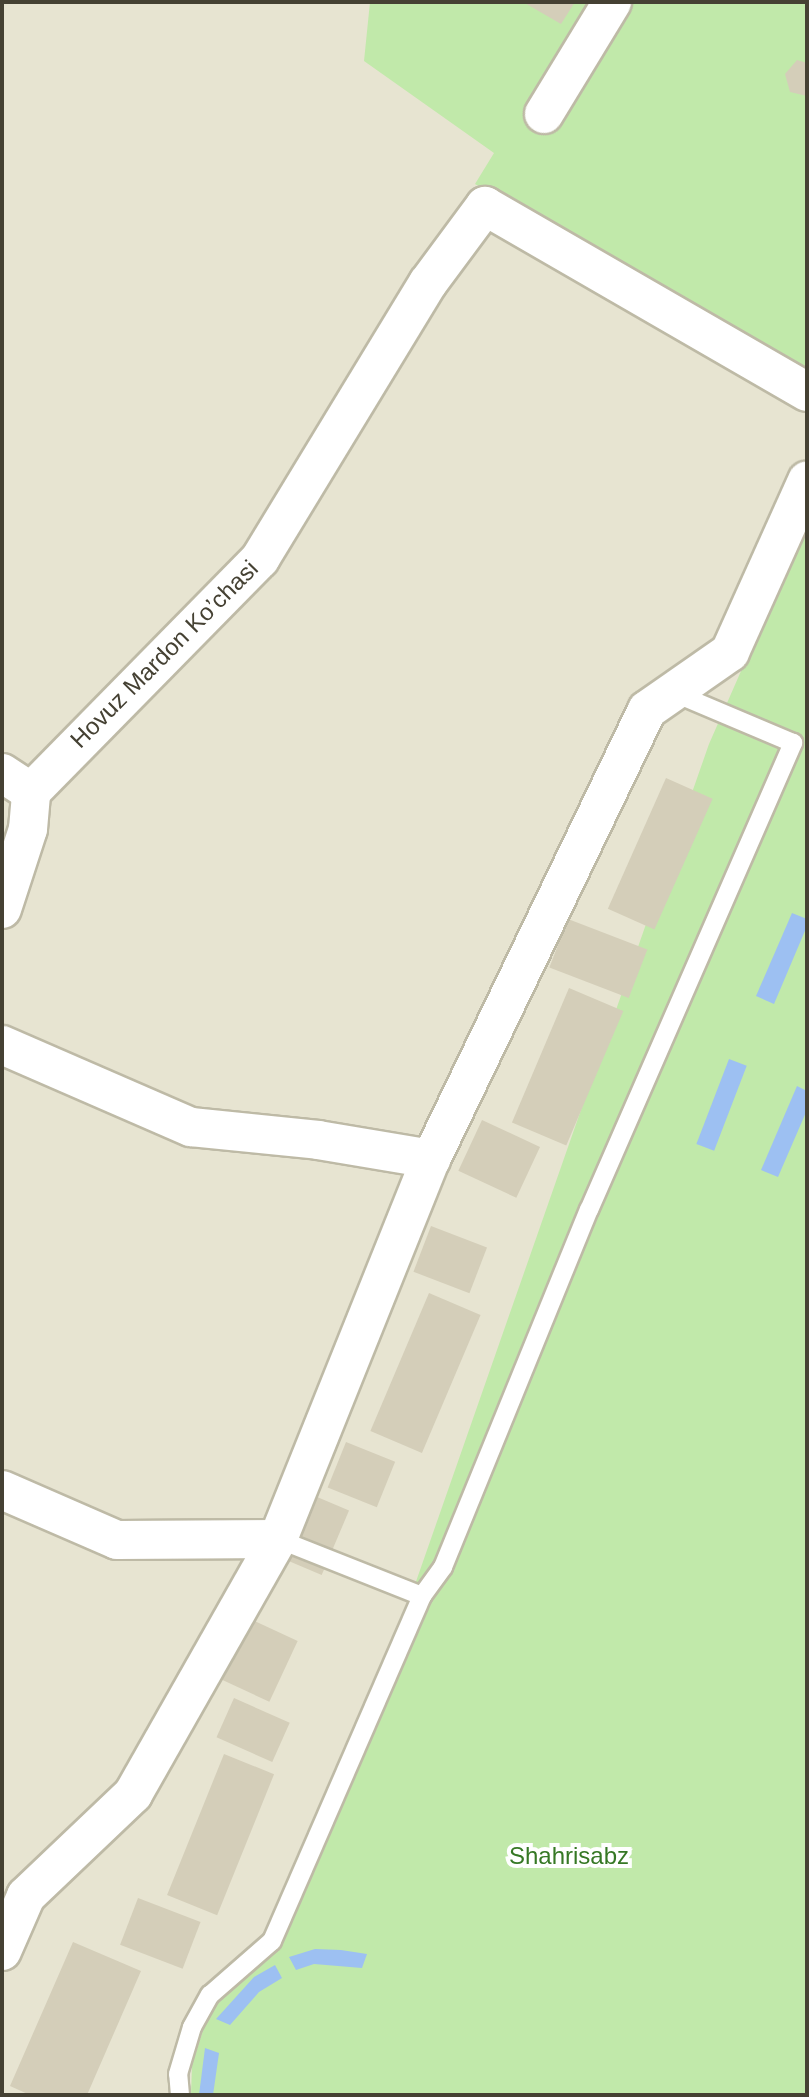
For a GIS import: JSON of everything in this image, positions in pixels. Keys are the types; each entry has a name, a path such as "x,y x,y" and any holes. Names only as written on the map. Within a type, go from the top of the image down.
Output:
{"street":[{"path":"544,114 612,2"},
{"name":"Hovuz Mardon Ko’chasi","path":"2,909 28,829 16,782 260,559 428,283 485,206 807,392"},
{"path":"2,1951 26,1896 133,1794 278,1539 431,1159 647,710 669,691 730,652 807,481"},
{"path":"2,1045 191,1127 318,1140 431,1159"},
{"path":"2,1490 117,1540 278,1539"}],"lane":[{"path":"180,2095 178,2074 192,2027 210,1995 272,1941 422,1596 443,1567 589,1210 793,743 669,691"},
{"path":"278,1539 422,1596"}],"shaded area":[{"path":"2,2 807,2 807,2095 2,2095"}],"green space":[{"path":"370,2 807,2 807,374 475,184 494,153 364,61"},
{"name":"Shahrisabz","path":"807,521 807,2095 191,2095 192,2065 208,2014 241,1975 282,1945 405,1613 709,744"}],"water":[{"path":"792,913 807,919 807,926 774,1004 756,996"},
{"path":"729,1059 747,1066 714,1151 696,1144"},
{"path":"797,1086 807,1091 807,1110 778,1177 761,1170"},
{"path":"315,1949 367,1954 362,1968 314,1964 296,1970 289,1957"},
{"path":"275,1965 282,1978 259,1992 230,2025 216,2019 254,1977"},
{"path":"205,2048 219,2053 213,2095 199,2095"}],"building":[{"path":"523,2 575,2 561,24"},
{"path":"797,60 807,63 807,96 790,92 785,74"},
{"path":"666,778 713,799 654,929 608,909"},
{"path":"568,919 647,949 629,998 549,968"},
{"path":"569,988 623,1011 566,1145 512,1122"},
{"path":"482,1120 540,1147 516,1198 458,1171"},
{"path":"431,1226 487,1248 469,1293 413,1272"},
{"path":"429,1293 481,1315 422,1453 370,1431"},
{"path":"346,1442 395,1462 377,1507 328,1487"},
{"path":"303,1491 349,1511 322,1575 276,1555"},
{"path":"246,1617 298,1641 269,1702 218,1678"},
{"path":"234,1698 290,1723 272,1762 217,1737"},
{"path":"224,1754 274,1774 217,1915 167,1895"},
{"path":"138,1898 201,1922 183,1969 120,1945"},
{"path":"73,1942 141,1971 87,2095 30,2095 10,2086"}]}
